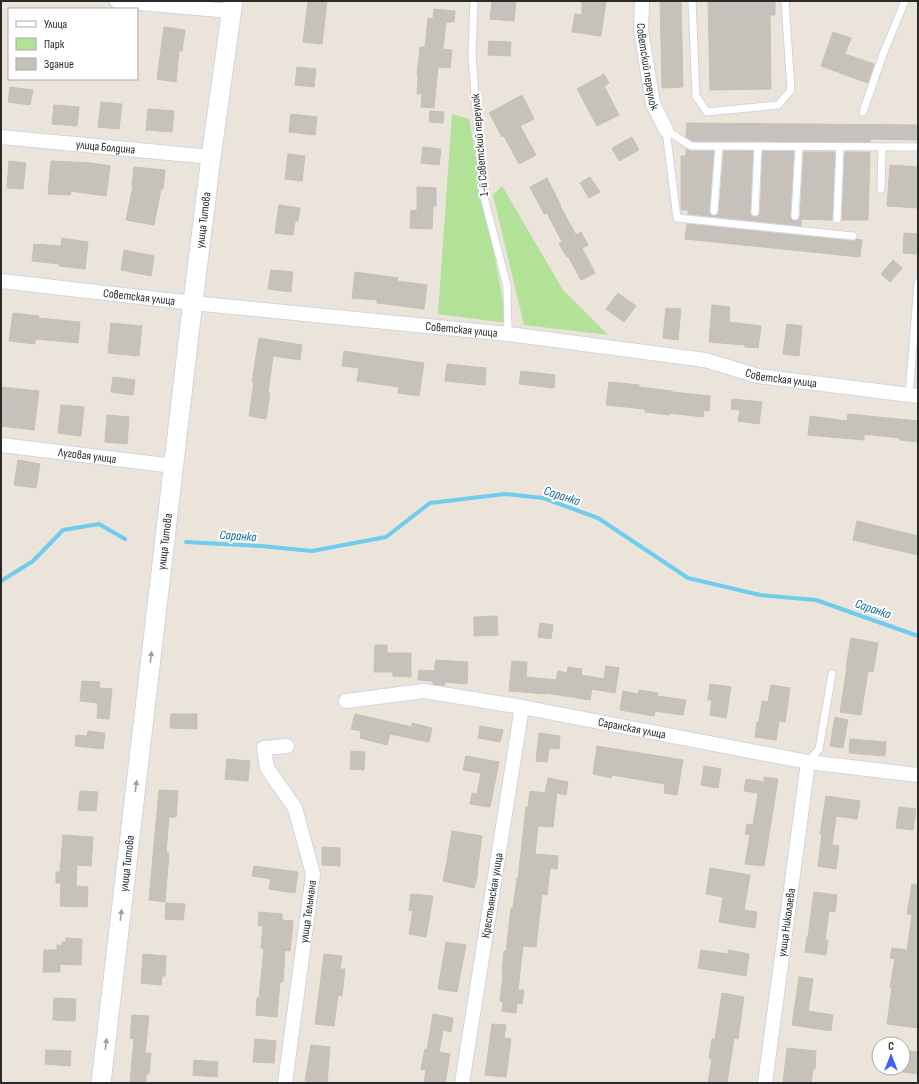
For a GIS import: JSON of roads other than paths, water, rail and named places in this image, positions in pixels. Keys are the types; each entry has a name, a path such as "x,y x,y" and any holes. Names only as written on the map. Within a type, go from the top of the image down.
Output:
{"main road":[{"name":"улица Титова","path":"101,1083 193,303 232,6"}],"street":[{"path":"117,1 232,6"},
{"name":"Советский переулок","path":"642,1 641,30 653,104 666,130"},
{"name":"улица Болдина","path":"1,137 211,157"},
{"name":"Советская улица","path":"1,282 193,303 508,334 705,360 758,376 913,396"},
{"name":"Луговая улица","path":"1,444 174,466"},
{"name":"Саранская улица","path":"346,701 424,691 522,707 808,762 918,775"},
{"name":"Крестьянская улица","path":"462,1083 522,707"},
{"name":"улица Тельмана","path":"285,1083 313,874 296,808 267,768 264,748 287,746"},
{"name":"улица Николаева","path":"764,1083 808,762"}],"lane":[{"name":"1-й Советский переулок","path":"474,1 472,56 483,193 508,286 508,334"},
{"path":"692,1 696,96 707,112 778,105 791,90 784,1"},
{"path":"863,112 883,54 905,1"},
{"path":"666,130 691,146 918,148"},
{"path":"666,130 677,218 853,236"},
{"path":"714,211 719,146"},
{"path":"754,212 758,146"},
{"path":"795,216 799,146"},
{"path":"837,219 840,147"},
{"path":"881,189 882,147"},
{"path":"913,396 918,283"},
{"path":"808,762 819,749 832,674"}],"waterway":[{"name":"Саранка","path":"186,542 261,546 312,551 386,537 430,503 505,494 543,498 598,518 688,578 760,595 816,600 918,636"},
{"name":"Саранка","path":"1,581 33,561 63,530 99,524 125,539"}]}
